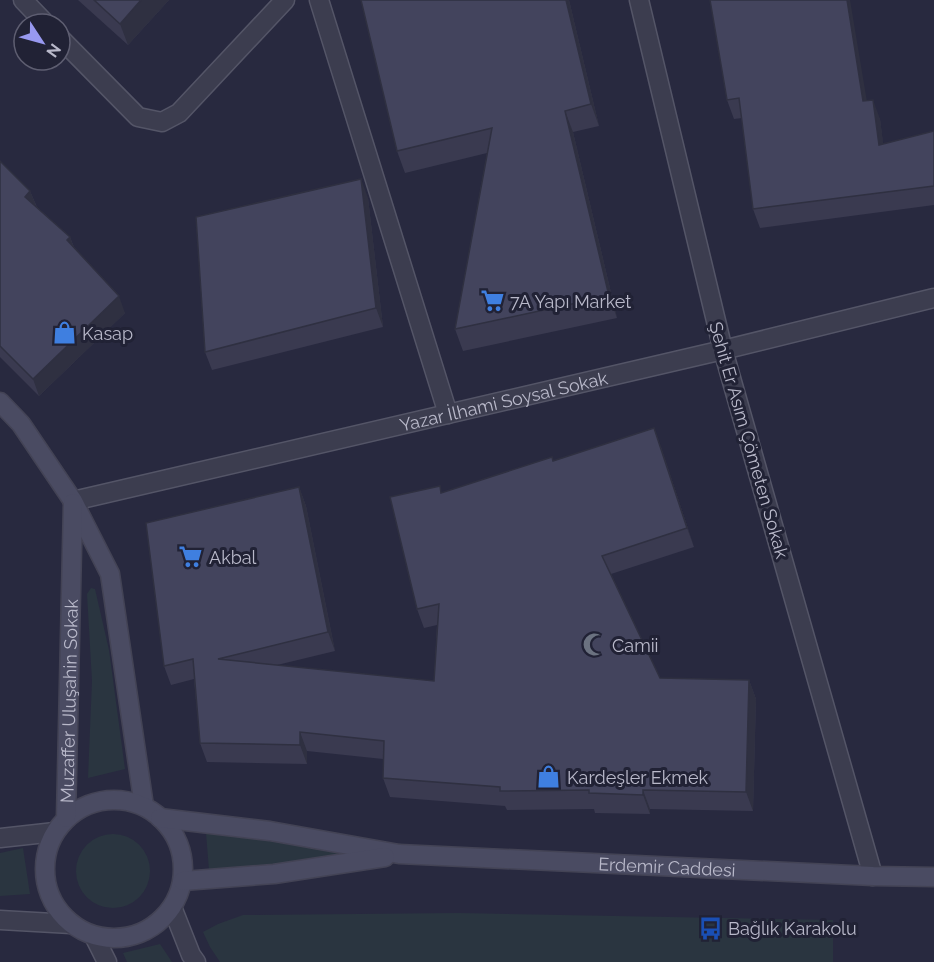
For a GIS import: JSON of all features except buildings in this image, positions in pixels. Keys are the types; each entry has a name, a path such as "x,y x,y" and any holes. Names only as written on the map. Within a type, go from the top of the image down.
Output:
{"main road":[{"path":"0,402 21,424 73,501 110,574 144,806"},
{"name":"Muzaffer Uluşahin Sokak","path":"60,825 73,501"},
{"name":"Muzaffer Uluşahin Sokak","path":"60,825 85,806 105,800 125,800 144,806 160,818"},
{"name":"Erdemir Caddesi","path":"160,818 270,831 399,854 934,877"},
{"path":"60,825 47,850 45,871 48,891 57,909 70,924 94,936 116,939 138,934 158,924 172,907 183,881 183,858 175,835 160,818"},
{"name":"Erdemir Caddesi","path":"183,881 274,874 399,854"}],"street":[{"path":"23,0 34,12"},
{"path":"72,50 138,117 162,122 179,113 285,0"},
{"path":"319,0 448,414"},
{"name":"Şehit Er Asım Çömeten Sokak","path":"639,0 723,350 873,876"},
{"name":"Yazar İlhami Soysal Sokak","path":"73,501 723,350 934,298"},
{"path":"0,838 60,825"},
{"path":"172,907 196,962"},
{"path":"0,920 70,924"},
{"path":"94,936 107,962"}],"shaded area":[{"path":"91,588 95,589 109,650 125,769 88,778 92,681 87,594"},
{"path":"206,833 355,850 352,857 209,870"},
{"path":"113,834 134,840 144,850 150,871 144,892 134,902 113,908 92,902 82,892 76,871 82,850 92,840"},
{"path":"23,848 30,894 0,896 0,853"},
{"path":"458,913 833,920 833,962 220,962 203,932 243,915"},
{"path":"160,944 172,962 127,962 123,953"}],"place":[{"name":"7A Yapı Market","path":"492,301"},
{"name":"Kasap","path":"64,333"},
{"name":"Akbal","path":"191,557"},
{"name":"Camii","path":"594,645"},
{"name":"Kardeşler Ekmek","path":"549,777"},
{"name":"Bağlık Karakolu","path":"710,928"}]}
